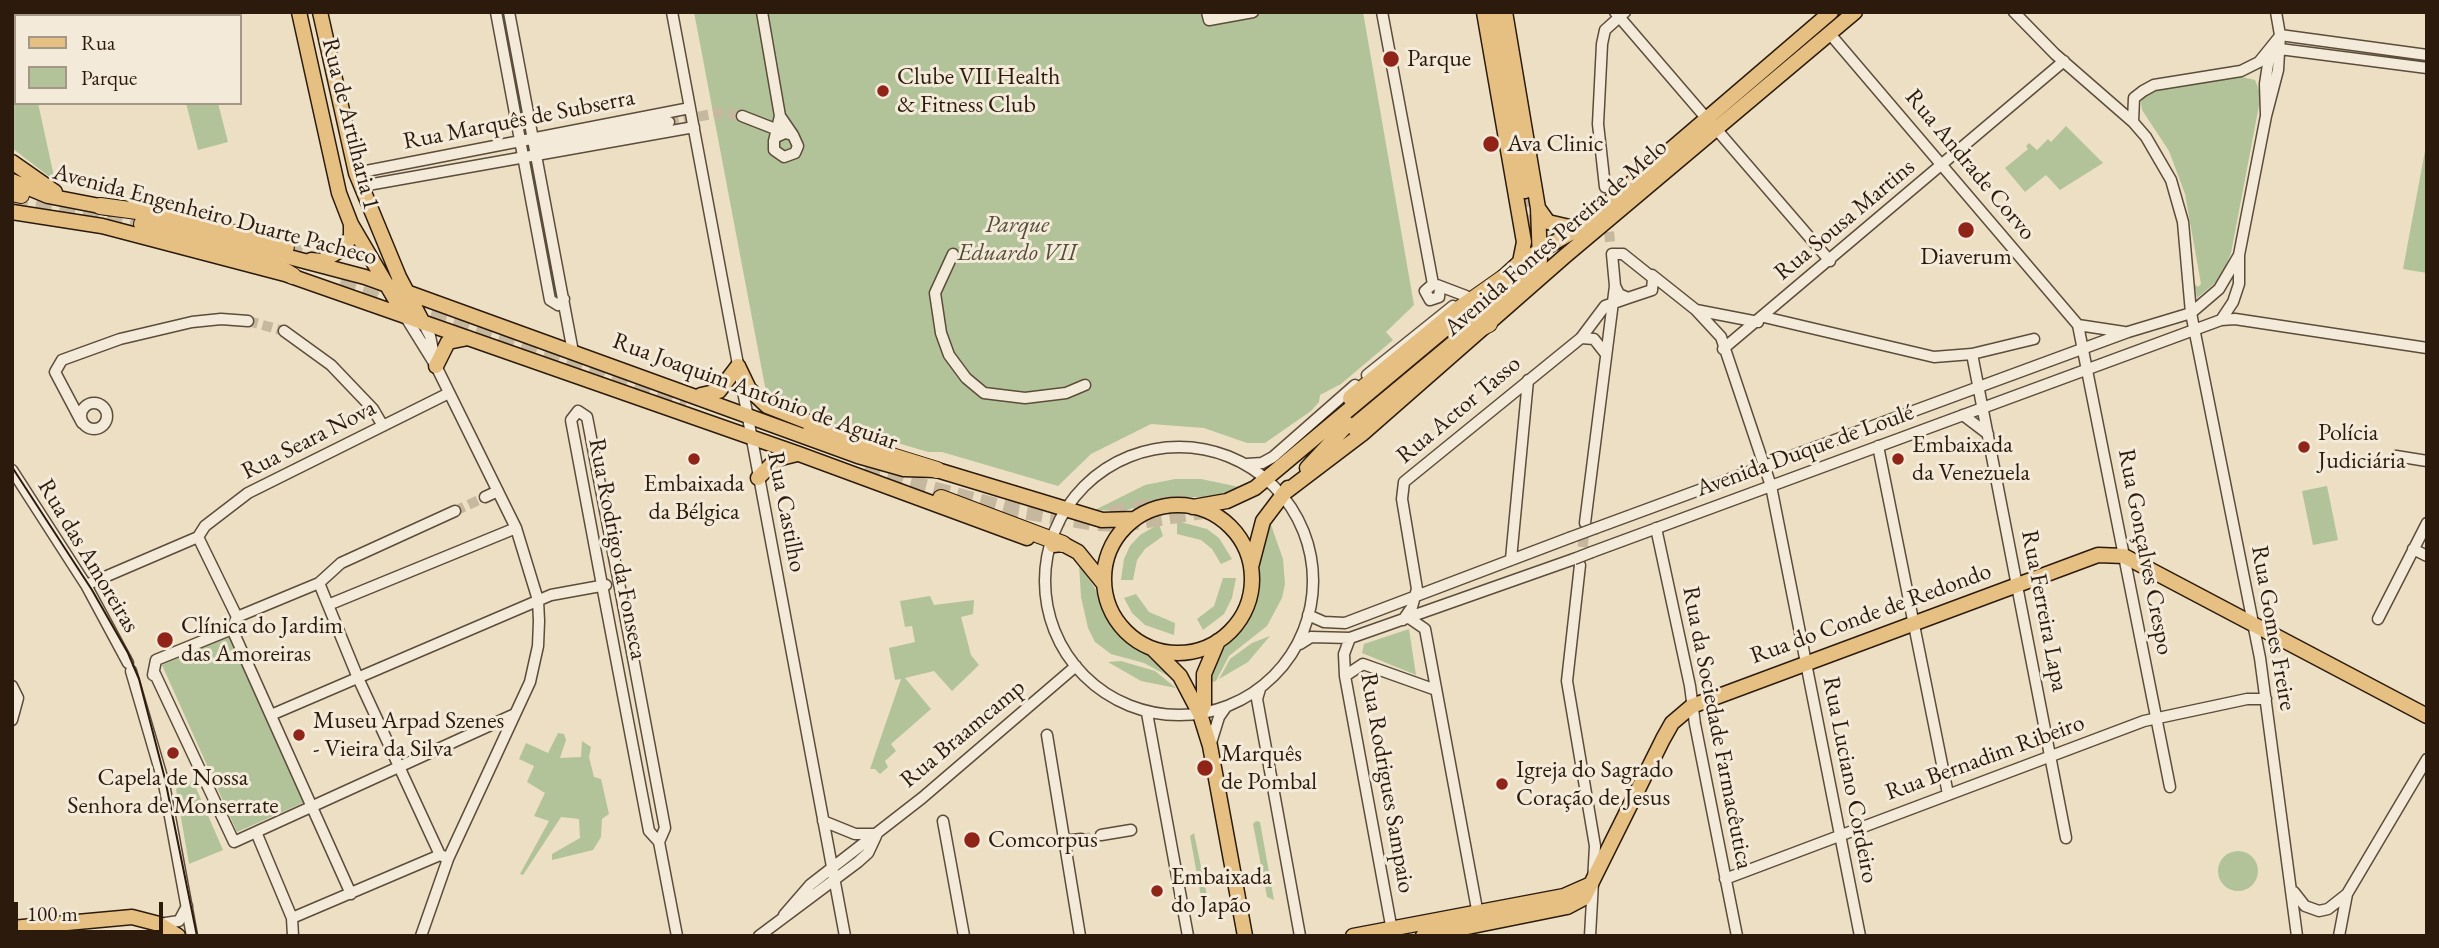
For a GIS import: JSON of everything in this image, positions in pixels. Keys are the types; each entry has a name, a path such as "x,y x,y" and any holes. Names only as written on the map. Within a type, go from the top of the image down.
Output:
{"highway":[{"path":"100,206 154,212 286,247"},
{"path":"142,224 261,257 296,277"},
{"name":"Avenida Fontes Pereira de Melo","path":"1351,398 1496,282"},
{"path":"1354,427 1462,337 1489,324"},
{"path":"811,431 937,470"},
{"path":"941,498 1055,543"}],"main road":[{"name":"Rua de Artilharia 1","path":"299,12 340,194 351,225 405,316"},
{"name":"Rua de Artilharia 1","path":"320,12 359,179 399,277 422,323"},
{"path":"1484,12 1524,242 1520,262"},
{"path":"1495,12 1525,191"},
{"path":"1251,567 1243,544 1228,525 1215,515 1193,507 1163,507 1135,519 1111,547 1105,565 1104,584 1110,607 1118,621 1135,639 1149,646 1184,652 1218,641 1230,631 1244,612 1251,590 1251,567 1263,522 1283,495 1339,431 1540,261 1538,208 1505,12"},
{"name":"Avenida Fontes Pereira de Melo","path":"1193,507 1234,498 1267,479 1460,319 1520,262 1578,229 1707,119 1815,17 1832,12"},
{"name":"Avenida Fontes Pereira de Melo","path":"1283,495 1362,433 1855,12"},
{"path":"12,162 69,199"},
{"name":"Avenida Engenheiro Duarte Pacheco","path":"15,189 100,206 302,260 406,292"},
{"path":"1538,208 1548,222 1578,229"},
{"name":"Avenida Engenheiro Duarte Pacheco","path":"12,212 102,226 296,277 422,323"},
{"path":"302,260 322,261 333,256 348,243 351,225"},
{"path":"296,277 375,295 399,277"},
{"name":"Rua Joaquim António de Aguiar","path":"406,292 770,422 834,448 897,468 937,470 1110,522 1135,519"},
{"name":"Rua Joaquim António de Aguiar","path":"422,323 471,337 1055,543 1084,557 1104,584"},
{"path":"436,366 448,342 471,337"},
{"path":"689,393 706,396 716,393 728,383 738,366"},
{"path":"738,366 754,395 771,409 900,453 937,470"},
{"path":"770,422 796,419"},
{"path":"758,478 777,458 799,454"},
{"name":"Rua do Conde de Redondo","path":"1593,881 1663,738 1672,723 1692,706 2098,555 2124,556"},
{"path":"2124,556 2427,716"},
{"path":"1200,715 1204,705 1204,674 1218,641"},
{"path":"1149,646 1180,676 1200,715 1210,746 1245,936"},
{"path":"1353,936 1479,919 1566,902 1593,881"},
{"path":"12,928 132,917 159,924 178,936"},
{"path":"1423,936 1479,919"}],"street":[{"path":"496,12 550,300 558,305 564,299"},
{"path":"509,12 573,352"},
{"name":"Rua Castilho","path":"672,12 845,936"},
{"path":"747,118 781,135 762,12"},
{"path":"1207,12 1209,20 1253,12"},
{"path":"1382,12 1436,286 1466,296"},
{"name":"Rua Gomes Freire","path":"2014,12 2133,122 2146,137 2171,180 2183,222 2194,330 2254,627 2292,879 2297,936"},
{"path":"2268,111 2265,84 2280,36 2276,12"},
{"path":"1605,187 1598,124 1602,44 1605,30 1620,14 1707,119"},
{"name":"Rua Andrade Corvo","path":"1830,34 2078,324"},
{"path":"2280,36 2427,55"},
{"path":"2221,320 2233,302 2239,284 2239,256 2268,111 2275,50"},
{"path":"2103,96 2134,98 2154,85 2241,71 2275,50 2427,68"},
{"name":"Rua Sousa Martins","path":"1723,349 1761,320 2064,61"},
{"path":"2241,71 2257,77 2265,84"},
{"path":"2133,122 2134,98"},
{"name":"Rua Marquês de Subserra","path":"359,179 523,156 535,147 690,108"},
{"name":"Rua Marquês de Subserra","path":"535,147 669,122"},
{"name":"Rua Marquês de Subserra","path":"359,179 520,143 535,147 694,127"},
{"path":"1717,130 1830,261"},
{"path":"537,232 550,229"},
{"path":"1590,526 1597,419 1614,302 1611,248 1649,272 1723,349"},
{"path":"953,254 935,293 940,333 949,355 966,378 984,393 1025,398 1066,393 1085,386"},
{"path":"2191,313 2219,289 2239,256"},
{"path":"1645,294 1654,285 1649,272"},
{"path":"1247,464 1262,463 1273,457 1393,353 1466,296 1496,282"},
{"path":"1615,286 1619,294 1628,298"},
{"path":"1614,302 1657,292 1671,295 1696,310 1721,337 1723,349"},
{"name":"Rua Actor Tasso","path":"1416,596 1417,581 1402,499 1402,488 1408,477 1581,338 1602,308 1614,302"},
{"path":"1696,310 1761,320 1934,357 1972,354 2034,339"},
{"name":"Avenida Duque de Loulé","path":"1308,615 1324,622 1340,624 1569,538 1590,526 1765,466 2128,332 2191,313"},
{"path":"405,316 436,366 516,528 538,600 538,646 535,664 509,727 444,857 421,936"},
{"path":"73,404 102,405 106,413 105,421 95,429 82,423 55,372 57,364 69,356 120,339 192,323 221,319 248,321"},
{"path":"2221,320 2235,319 2427,348"},
{"name":"Avenida Duque de Loulé","path":"1294,653 1311,637 1350,638 1577,562 1592,552 2221,320"},
{"path":"422,323 430,336 436,366"},
{"name":"Avenida Duque de Loulé","path":"2078,324 2128,332"},
{"name":"Rua Gonçalves Crespo","path":"2078,324 2170,787"},
{"path":"284,331 331,365 373,409 383,426"},
{"path":"1581,338 1600,343 1605,355"},
{"name":"Rua Luciano Cordeiro","path":"1723,349 1771,486 1860,936"},
{"name":"Rua Ferreira Lapa","path":"1972,354 2066,838"},
{"path":"1511,559 1528,380"},
{"name":"Rua Seara Nova","path":"198,537 205,526 248,493 449,393"},
{"path":"82,423 82,409 89,403"},
{"name":"Rua Rodrigo da Fonseca","path":"659,842 665,828 619,583 587,417 578,411 571,420 649,831 659,842 677,936"},
{"path":"1963,415 1988,434"},
{"path":"1168,446 1201,447 1247,464 1283,495 1297,517 1308,553 1311,582 1308,615 1294,653 1260,689 1226,707 1200,715 1147,713 1126,706 1097,690 1076,666 1060,639 1051,614 1046,575 1066,510 1090,478 1110,463 1141,450 1168,446"},
{"path":"1878,446 1948,794"},
{"path":"2396,456 2427,461"},
{"name":"Rua das Amoreiras","path":"12,470 141,674 192,936"},
{"path":"485,497 498,491"},
{"path":"454,511 341,563 319,583 237,617 232,629 156,660 152,667 141,674 234,842 515,714"},
{"path":"2378,619 2427,523"},
{"path":"328,605 516,528"},
{"name":"Rua da Sociedade Farmacêutica","path":"1656,528 1737,936"},
{"path":"86,585 198,537 237,617"},
{"path":"2413,549 2427,556"},
{"path":"1577,562 1567,681 1595,846 1590,936"},
{"path":"319,583 358,678 444,857"},
{"path":"271,715 538,600 619,583"},
{"path":"1416,596 1406,619 1425,629 1479,919"},
{"path":"232,629 351,894"},
{"name":"Rua Rodrigues Sampaio","path":"1350,638 1343,654 1345,676 1392,932"},
{"path":"1345,676 1363,664 1436,690"},
{"name":"Rua Braamcamp","path":"784,915 810,885 877,834 1076,666"},
{"path":"12,686 18,698 12,720"},
{"path":"1260,689 1257,699 1300,936"},
{"name":"Rua Bernadim Ribeiro","path":"1725,879 2050,755 2156,718 2247,698 2266,699"},
{"path":"1210,746 1219,717 1226,707"},
{"path":"1147,713 1188,936"},
{"path":"1047,735 1080,936"},
{"path":"2339,936 2347,894 2427,759"},
{"path":"823,821 855,834 877,834"},
{"path":"943,821 964,936"},
{"path":"1101,835 1131,830"},
{"path":"256,832 292,918 293,936"},
{"name":"Rua Braamcamp","path":"759,936 868,853 877,834"},
{"path":"1063,841 1081,839"},
{"path":"292,918 444,857"},
{"path":"2292,879 2295,894 2305,906 2314,910 2328,909 2347,894"},
{"path":"159,924 179,920 187,906"}],"green space":[{"path":"12,12 18,12 14,14 14,105 38,105 55,181 12,148"},
{"name":"Parque Eduardo VII","path":"694,12 1363,12 1414,305 1386,332 1393,340 1341,384 1320,395 1319,402 1311,411 1265,443 1247,443 1204,428 1151,424 1091,454 1058,486 942,452 928,452 788,410 767,397"},
{"path":"2242,77 2255,80 2261,95 2231,253 2220,279 2197,298 2194,283 2198,287 2201,284 2185,194 2169,151 2142,110 2141,102 2144,95 2154,89"},
{"path":"187,105 219,105 228,142 198,150"},
{"path":"2066,126 2103,163 2060,190 2046,175 2025,192 2005,168 2028,149 2026,146 2029,143 2037,150 2048,139 2051,142"},
{"path":"2427,151 2427,273 2403,269"},
{"path":"1175,479 1201,479 1244,488 1209,497 1167,497 1124,511 1095,510 1145,485"},
{"path":"2327,486 2338,540 2313,545 2302,491"},
{"path":"1177,521 1207,529 1219,538 1232,559 1221,564 1212,549 1201,540 1177,534"},
{"path":"1270,522 1283,559 1285,584 1282,598 1267,626 1229,656 1216,681 1209,683 1210,674 1222,650 1246,626 1256,606 1260,585 1260,551"},
{"path":"1159,524 1163,536 1145,549 1137,560 1133,580 1121,580 1124,559 1130,546 1140,535"},
{"path":"1079,564 1095,588 1104,615 1115,632 1153,658 1172,678 1144,663 1111,654 1095,642 1088,628 1081,597"},
{"path":"1223,578 1236,578 1232,598 1224,614 1203,630 1197,619 1214,606"},
{"path":"1136,594 1149,612 1175,623 1174,635 1145,625 1132,613 1124,598"},
{"path":"930,596 934,605 974,600 973,614 961,617 971,655 979,665 952,691 934,671 905,678 931,709 891,744 896,751 885,761 888,767 880,774 875,769 870,769 901,679 895,680 889,648 915,642 912,626 905,627 900,601"},
{"path":"1409,629 1416,675 1362,653 1364,644"},
{"path":"230,635 305,802 237,832 162,665"},
{"path":"1270,636 1248,662 1219,679 1230,659 1252,643"},
{"path":"1121,661 1155,671 1176,688 1141,681 1108,662"},
{"path":"558,733 564,734 566,740 560,758 581,757 582,741 591,747 589,757 594,777 601,779 609,814 602,819 601,837 593,850 552,860 552,854 580,838 579,819 561,817 523,875 520,874 549,821 534,816 545,793 527,782 534,766 519,759 526,743 548,753"},
{"path":"193,781 223,850 189,864 176,789"},
{"path":"1260,822 1274,900 1267,897 1253,824"},
{"path":"1194,833 1210,910 1204,913 1190,836"},
{"path":"2238,851 2246,852 2252,857 2257,863 2257,879 2252,885 2246,890 2238,891 2230,890 2224,885 2219,879 2218,871 2219,863 2224,857 2230,852"}],"tunnel":[{"path":"669,122 718,113 742,116"},
{"path":"1605,187 1610,242"},
{"path":"1525,191 1533,250"},
{"path":"12,201 154,230"},
{"path":"286,247 319,263"},
{"path":"339,286 685,407"},
{"path":"248,321 284,331"},
{"path":"1321,424 1351,398"},
{"path":"864,471 1004,508 1095,523 1123,524 1209,510"},
{"path":"455,511 485,497"},
{"path":"1110,513 1185,502"},
{"path":"1581,562 1585,526"},
{"path":"1081,839 1101,835"}],"tram line":[{"path":"12,467 92,590 128,653 139,679 165,779 197,936"}],"place":[{"name":"Parque","path":"1391,59"},
{"name":"Clube VII Health & Fitness Club","path":"883,91"},
{"name":"Ava Clinic","path":"1491,144"},
{"name":"Diaverum","path":"1966,230"},
{"name":"Polícia Judiciária","path":"2304,447"},
{"name":"Embaixada da Bélgica","path":"694,459"},
{"name":"Embaixada da Venezuela","path":"1898,459"},
{"name":"Clínica do Jardim das Amoreiras","path":"165,640"},
{"name":"Museu Arpad Szenes - Vieira da Silva","path":"299,735"},
{"name":"Capela de Nossa Senhora de Monserrate","path":"173,753"},
{"name":"Marquês de Pombal","path":"1205,768"},
{"name":"Igreja do Sagrado Coração de Jesus","path":"1502,784"},
{"name":"Comcorpus","path":"972,840"},
{"name":"Embaixada do Japão","path":"1157,891"}]}
